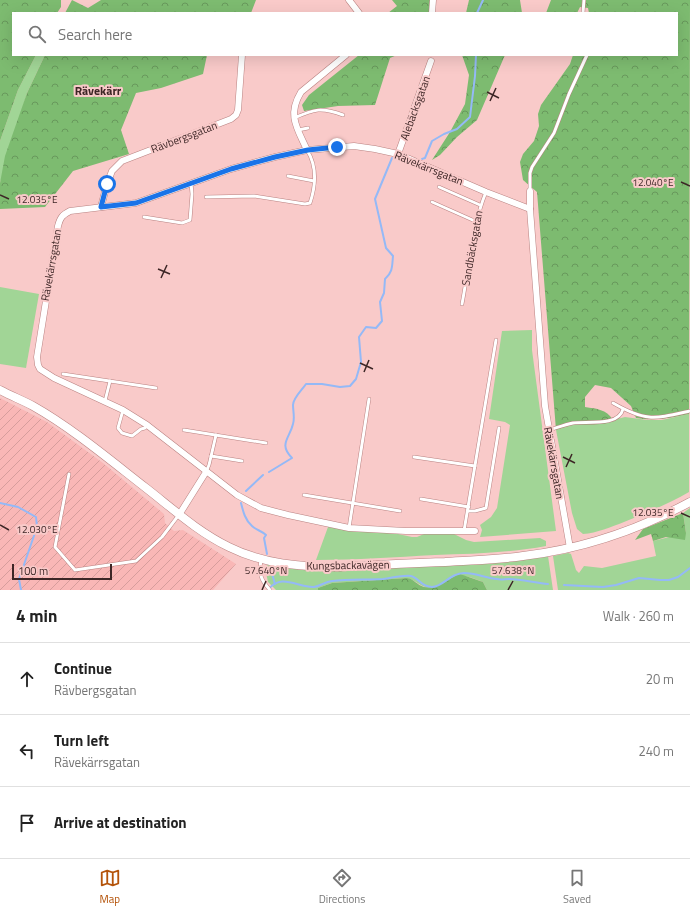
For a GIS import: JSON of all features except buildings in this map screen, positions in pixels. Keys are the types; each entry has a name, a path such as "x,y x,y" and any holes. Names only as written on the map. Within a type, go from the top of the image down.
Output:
{"street":[{"path":"349,0 358,12"},
{"path":"432,12 433,0"},
{"name":"Rävbergsgatan","path":"101,207 112,171 122,161 231,119 236,115 238,110 242,56"},
{"path":"308,150 298,130 294,118 293,108 301,92 345,56"},
{"name":"Alebäcksgatan","path":"398,154 431,61"},
{"name":"Rävekärrsgatan","path":"475,531 406,531 349,528 288,516 261,508 237,495 147,425 123,410 54,378 40,369 37,357 58,226 60,218 70,211 136,203 191,183 260,161 308,150 354,146 398,154 530,210"},
{"name":"Rävekärrsgatan","path":"530,191 530,210 545,406 570,548"},
{"name":"Kungsbackavägen","path":"0,390 33,406 74,434 199,530 230,548 261,559 296,565 339,567 495,559 525,556 570,548 607,538 643,525 690,502"},
{"path":"179,515 206,472"}],"lane":[{"path":"583,12 584,0"},
{"path":"530,191 530,173 534,161 554,133 569,94 587,56"},
{"path":"294,118 310,111 322,109 343,115"},
{"path":"298,130 308,128"},
{"path":"206,197 254,196 305,204 310,203 315,169 308,150"},
{"path":"288,176 314,181"},
{"path":"144,217 182,223 190,220 192,194 191,183"},
{"path":"439,187 480,205"},
{"name":"Sandbäcksgatan","path":"462,304 480,205 486,192"},
{"path":"432,202 477,222"},
{"path":"464,531 496,340"},
{"path":"63,374 156,388"},
{"path":"105,401 110,381"},
{"path":"349,528 369,399"},
{"path":"613,403 642,417 650,418 690,411"},
{"path":"549,430 573,423 604,422 614,419 622,412 623,409"},
{"path":"123,410 118,428 122,433 132,436 141,429 145,428 147,425"},
{"path":"421,499 475,511 486,508 499,428"},
{"path":"184,430 266,443"},
{"path":"206,472 216,435"},
{"path":"211,456 242,461"},
{"path":"414,457 475,466"},
{"path":"69,474 55,547 75,570 136,561 162,538 179,515"},
{"path":"304,495 400,511"},
{"path":"261,559 259,572 261,578 270,590"}],"shaded area":[{"path":"0,398 47,422 103,463 164,514 165,523 174,531 183,530 236,564 213,590 0,590"}],"green space":[{"path":"0,0 61,0 61,7 58,12 12,12 12,56 35,56 18,90 0,141"},
{"path":"72,0 88,8 101,0 256,0 251,12 66,12"},
{"path":"392,0 434,0 432,12 389,12 397,6"},
{"path":"469,0 520,0 522,12 466,12"},
{"path":"551,0 690,0 689,414 663,419 636,418 631,406 611,388 595,385 585,397 585,407 604,412 613,420 604,424 572,425 556,430 537,192 523,180 520,162 523,154 534,141 539,126 538,114 541,105 570,64 573,56 678,56 678,12 589,12 588,8 580,7 578,12 546,12"},
{"path":"35,56 45,56 27,93 0,183 0,141 18,90"},
{"path":"45,56 207,56 203,74 161,88 136,93 121,130 129,154 73,171 45,207 0,209 0,183 5,156 27,93"},
{"path":"358,56 395,56 390,58 375,105 338,106 304,111 302,105 309,95"},
{"path":"462,56 505,56 477,120 457,137 440,155 432,160 450,132 465,104 469,75"},
{"path":"0,287 39,294 26,368 0,364"},
{"path":"532,330 532,350 556,531 480,537 482,530 480,525 491,517 497,508 510,425 505,422 489,419 502,331"},
{"path":"689,414 689,492 649,512 604,530 583,534 577,529 572,513 556,430 572,425 625,417 647,420 662,420"},
{"path":"690,508 690,590 558,590 553,556 568,553 571,554 576,570 579,573 584,566 602,568 656,556 653,541 686,533 683,513"},
{"path":"683,513 686,533 685,540 666,537 653,541 651,534 635,540 643,529"},
{"path":"328,527 398,534 412,537 417,537 424,534 454,534 474,542 540,538 546,541 546,546 490,553 316,560"},
{"path":"548,556 553,590 487,590 483,582 473,578 459,576 449,579 438,587 433,588 422,586 407,578 332,583 318,588 318,590 276,590 268,582 265,568 267,565 302,570 326,570 486,564"},
{"path":"460,574 483,582 487,590 318,590 318,588 332,583 407,578 424,587 434,587"}],"waterway":[{"path":"477,12 483,0"},
{"path":"422,159 425,158 432,141 457,129 470,117 476,56"},
{"path":"269,472 292,458 285,445 294,422 293,402 298,394 306,384 322,384 340,387 350,386 356,379 361,362 359,337 366,327 376,328 382,321 380,302 384,293 385,279 392,269 393,256 386,248 375,199 392,158"},
{"path":"246,491 263,475"},
{"path":"0,503 18,507 36,517 37,527 19,579 21,590"},
{"path":"241,503 250,524 266,535 264,538 267,554"},
{"path":"564,585 603,587 616,585 639,578 669,580 678,577 690,568"},
{"path":"271,570 275,584"},
{"path":"269,589 274,584 279,582 290,582 308,587 314,587 332,581 383,579 401,576 414,577 425,586 432,587 440,585 455,575 464,573 489,578 514,579 548,584"}],"district":[{"name":"Rävekärr","path":"98,91"}],"route":[{"path":"107,184 101,207 136,203 231,169 275,157 308,150 337,147"}]}
